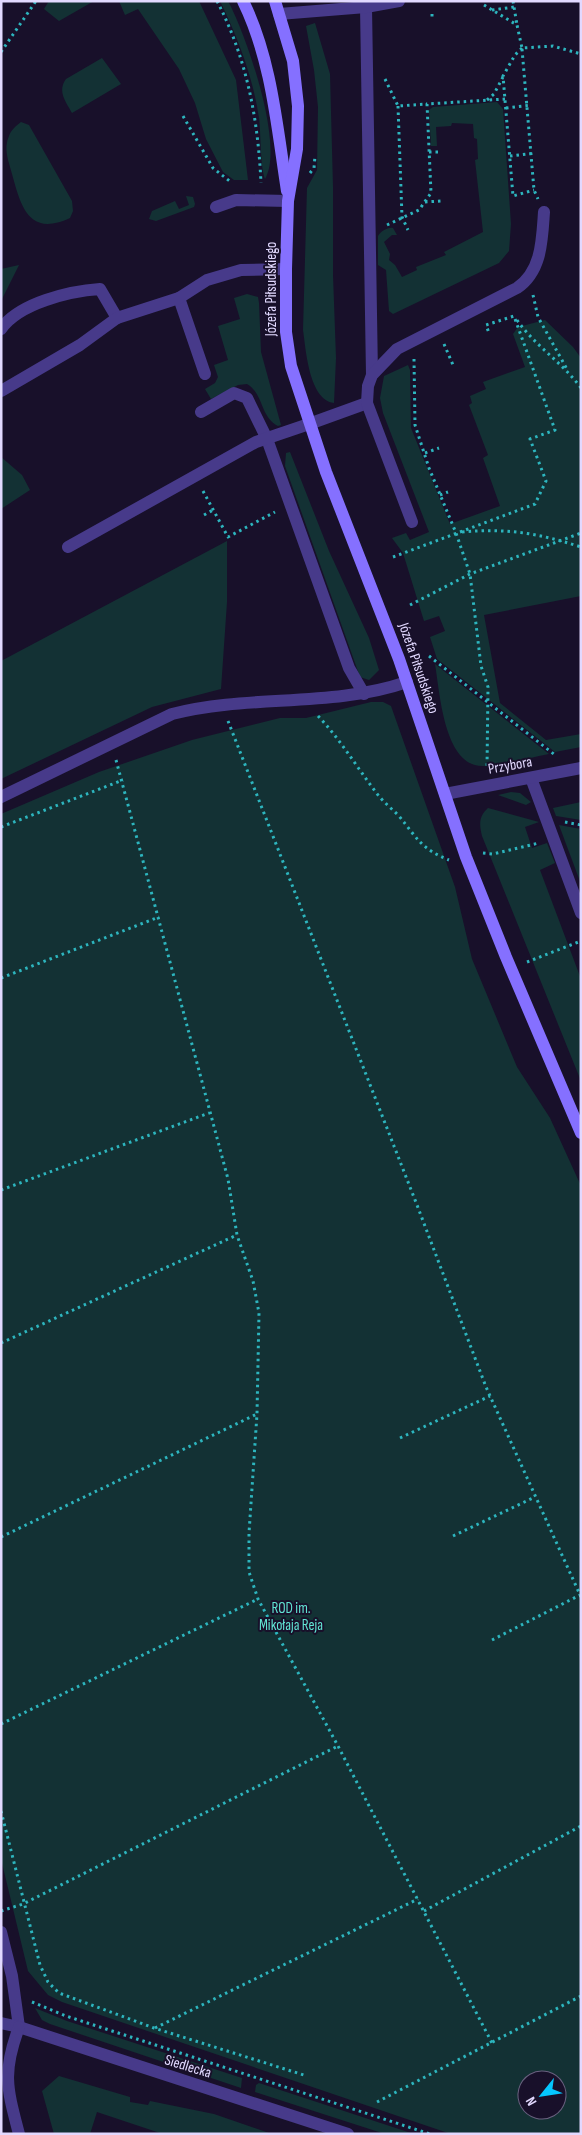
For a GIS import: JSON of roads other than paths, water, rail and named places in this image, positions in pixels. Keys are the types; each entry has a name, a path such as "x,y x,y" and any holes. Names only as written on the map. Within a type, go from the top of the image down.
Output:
{"street":[{"name":"Józefa Piłsudskiego","path":"243,1 254,27 264,60 288,201"},
{"name":"Józefa Piłsudskiego","path":"275,1 293,61 298,106 298,142 288,201 286,269 288,349 309,424 407,682 481,897 581,1133"},
{"path":"279,14 366,7 398,1"},
{"path":"366,7 372,375 368,386 367,403 412,522"},
{"path":"216,207 236,200 288,201"},
{"path":"372,375 398,349 529,280 539,258 544,212"},
{"path":"1,391 80,344 117,318 179,298 207,280 241,270 286,269"},
{"path":"1,329 7,321 30,307 78,291 100,289 117,318"},
{"path":"179,298 205,374"},
{"path":"201,412 234,393 247,398 267,439 349,668 364,694"},
{"path":"68,547 246,448 367,403"},
{"path":"1,798 148,724 172,714 198,707 303,701 364,694 407,682"},
{"name":"Przybora","path":"445,794 581,768"},
{"path":"531,778 581,912"},
{"path":"1,1932 12,1976 18,2027 7,2065 6,2081 19,2134"},
{"name":"Siedlecka","path":"1,2017 18,2027"},
{"name":"Siedlecka","path":"1,2023 348,2134"},
{"path":"1,2074 10,2097"}],"park label":[{"name":"ROD im. Mikołaja Reja","path":"291,1616"}]}
